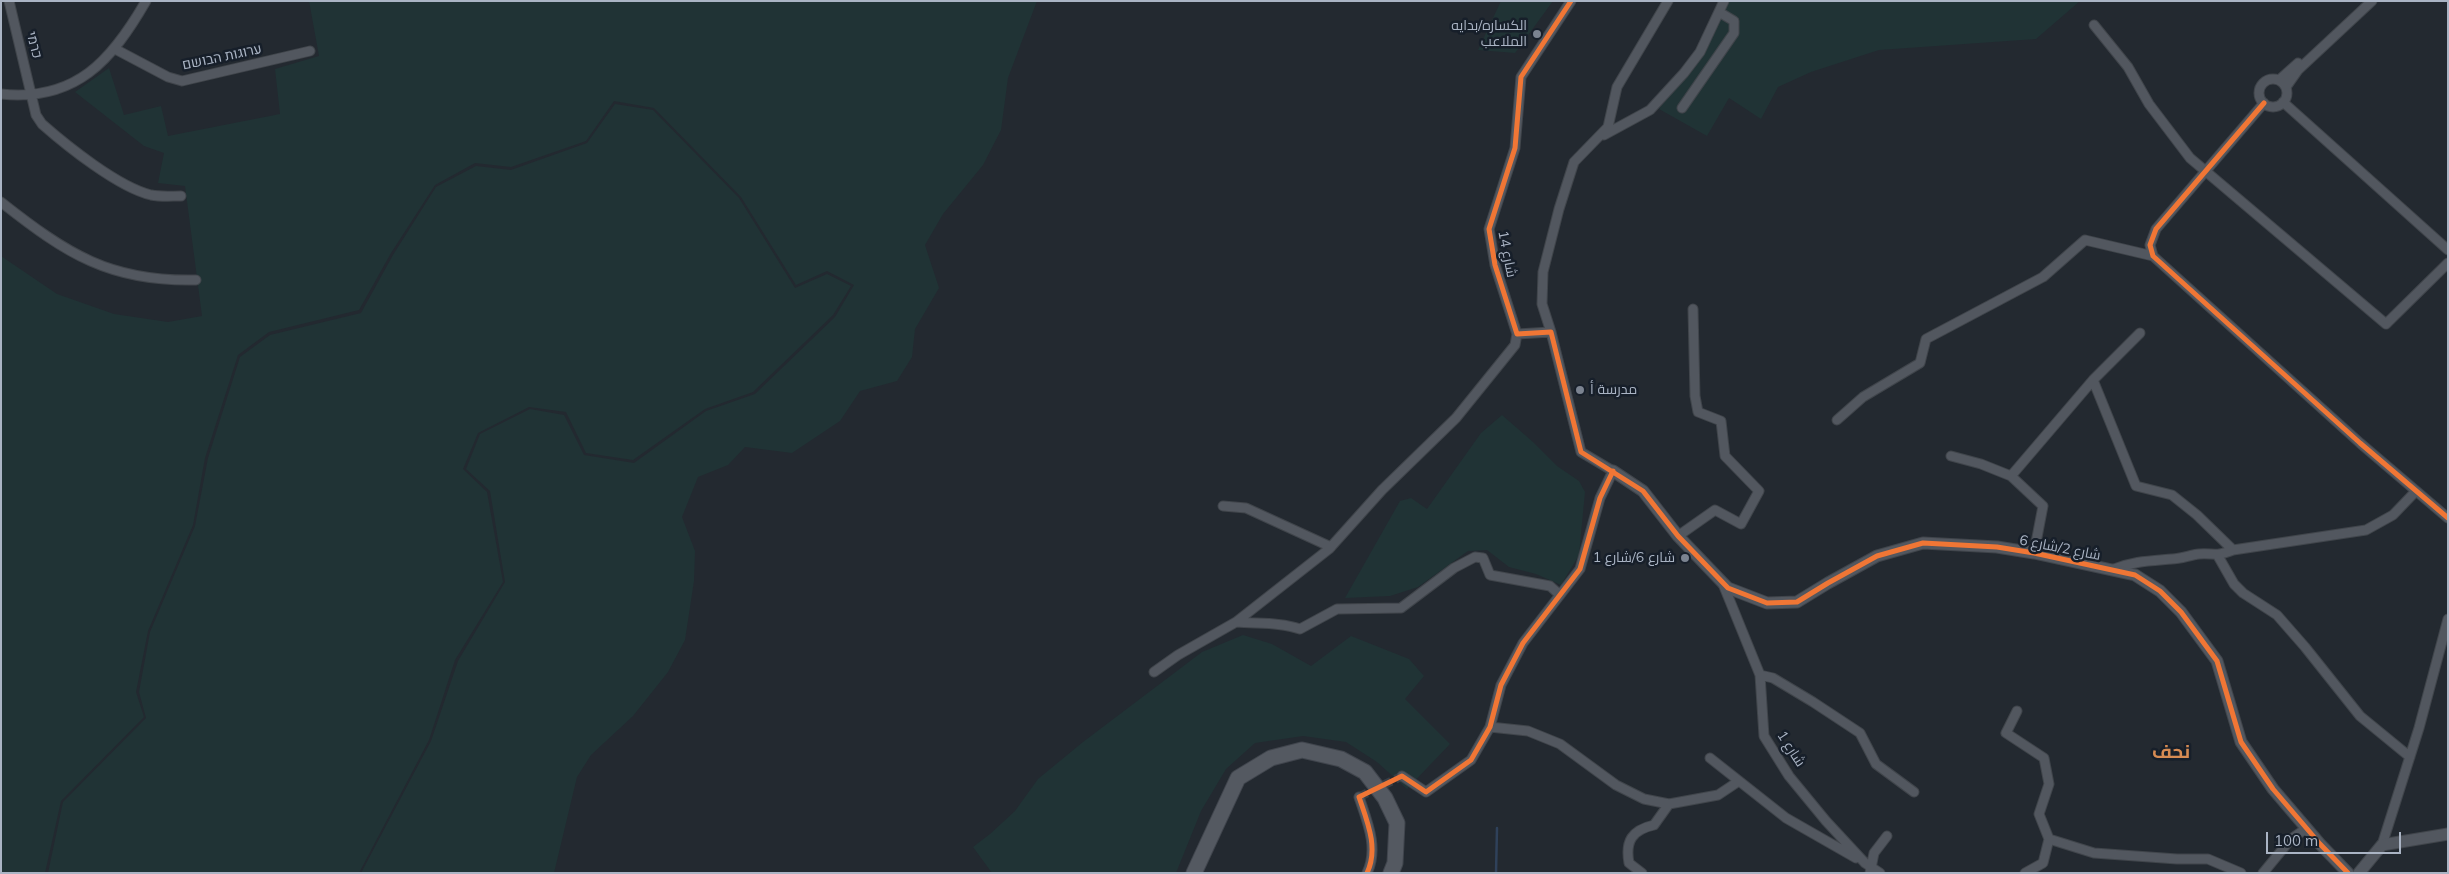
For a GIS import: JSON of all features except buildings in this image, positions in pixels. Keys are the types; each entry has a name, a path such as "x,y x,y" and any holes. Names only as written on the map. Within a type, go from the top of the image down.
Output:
{"main road":[{"path":"1194,873 1238,778 1271,758 1302,750 1341,759 1365,772 1385,798 1397,823 1395,863 1391,873"}],"street":[{"name":"כרמי","path":"9,1 36,115 42,124 110,175 136,190 150,195 181,196"},
{"name":"شارع 14","path":"1517,334 1495,265 1489,229 1515,148 1521,77 1571,1"},
{"path":"1402,776 1426,792 1470,760 1490,727 1501,685 1524,643 1580,569 1600,498 1613,471 1581,452 1551,332 1542,304 1543,272 1559,209 1574,162 1608,127 1618,87 1668,1"},
{"path":"1598,138 1650,110 1684,73 1700,52 1724,1"},
{"path":"2278,80 2364,1"},
{"path":"2286,87 2298,70 2372,1"},
{"path":"1,94 32,95 75,82 91,72 115,50 143,2"},
{"path":"1682,108 1707,75 1736,28 1734,21 1719,12"},
{"path":"2094,25 2128,67 2155,112 2190,158 2386,324 2448,263"},
{"name":"ערוגות הבושם","path":"115,50 168,77 182,81 310,51"},
{"path":"2269,80 2278,80 2286,87 2287,95 2283,102 2271,106 2264,103 2260,92 2262,84 2269,80"},
{"path":"2283,102 2448,250"},
{"path":"2153,256 2150,245 2156,230 2264,103"},
{"path":"1,202 68,249 97,266 140,278 196,280"},
{"path":"1837,420 1863,397 1920,363 1926,339 2043,277 2085,240 2153,256 2416,492 2448,518"},
{"path":"1678,536 1715,510 1741,524 1759,491 1725,456 1721,421 1698,412 1695,396 1693,309"},
{"path":"1154,672 1178,655 1236,622 1331,547 1382,490 1456,418 1515,345 1517,334 1551,332"},
{"path":"2011,476 2093,380 2140,333"},
{"path":"2093,380 2136,486 2172,495 2197,515 2233,550"},
{"path":"1951,456 1981,464 2011,476 2043,506 2034,553"},
{"name":"شارع 2/شارع 6","path":"1613,471 1643,491 1678,536 1723,584 1728,588 1767,603 1797,602 1877,556 1923,542 2034,553 2135,575 2160,591 2181,612 2217,661 2241,742 2273,788 2348,873"},
{"path":"2111,570 2128,564 2154,559 2173,560 2199,554 2218,556 2233,550 2366,530 2393,515 2416,492"},
{"path":"1223,506 1246,508 1331,547"},
{"path":"2218,556 2234,584 2243,593 2277,615 2360,716 2410,756"},
{"path":"1236,622 1286,624 1300,629 1337,609 1401,608 1454,568 1475,557 1483,558 1490,575 1550,586 1560,595"},
{"name":"شارع 1","path":"1723,584 1760,674 1764,736 1789,776 1826,821 1871,869"},
{"path":"2359,873 2382,844 2410,756 2448,619"},
{"path":"1760,674 1773,678 1860,733 1876,764 1914,792"},
{"path":"2016,711 2006,734 2044,758 2049,784 2039,814 2049,839 2043,863 2025,873"},
{"path":"1490,727 1528,731 1560,744 1616,785 1644,799 1669,804 1718,795 1739,781"},
{"path":"1710,758 1786,818 1871,869 1874,853 1887,836"},
{"path":"1360,797 1372,841 1372,863 1367,873"},
{"path":"1642,873 1629,863 1627,852 1631,838 1640,828 1654,825 1669,804"},
{"path":"2263,873 2291,839 2307,828"},
{"path":"2382,844 2448,834"},
{"path":"2049,839 2094,853 2177,859 2208,859 2241,873"}],"shaded area":[{"path":"309,1 1037,1 1008,78 1001,130 983,165 943,214 925,245 939,288 915,329 912,357 897,381 860,391 840,421 792,453 745,447 728,465 698,477 682,517 695,551 694,581 685,640 668,672 633,716 591,755 577,777 554,873 361,873 431,741 458,661 505,582 490,491 466,469 480,434 530,409 564,415 584,455 634,463 706,411 755,394 835,317 854,285 827,271 796,285 741,197 654,108 614,101 586,141 511,167 475,163 435,185 391,253 359,310 269,332 238,355 205,458 193,525 148,631 136,692 144,717 61,801 45,873 1,873 1,256 57,294 114,314 168,322 202,316 185,186 158,183 164,153 144,146 75,92 109,68 124,115 161,106 168,136 280,114 275,69 319,56"},
{"path":"1501,1 1553,1 1515,53 1478,50"},
{"path":"1722,1 2080,1 2036,39 1879,50 1811,72 1778,87 1761,119 1729,98 1707,136 1659,109 1697,49"},
{"path":"615,104 653,110 739,198 795,288 827,274 851,286 833,315 753,392 705,409 633,460 586,453 566,412 529,407 478,433 463,469 487,492 503,582 455,660 429,740 359,873 48,873 63,802 146,718 139,692 150,632 195,526 208,458 240,357 270,335 361,313 393,255 436,187 476,166 511,170 587,143"},
{"path":"1502,415 1557,466 1579,481 1585,492 1579,555 1561,585 1536,574 1509,567 1487,550 1468,551 1418,587 1390,596 1345,598 1400,501 1411,498 1427,509 1481,433"},
{"path":"1243,635 1272,644 1311,666 1351,636 1409,659 1424,676 1405,699 1450,744 1407,789 1377,762 1346,742 1303,736 1255,743 1226,769 1201,811 1176,873 992,873 973,847 1015,811 1038,779 1083,742 1202,652"}],"waterway":[{"path":"1496,873 1497,828"}],"tunnel":[{"path":"1359,797 1402,776"}],"cycle path":[{"path":"1571,1 1521,77 1515,148 1489,229 1495,265 1517,334 1551,332 1581,452 1643,491 1678,536 1728,588 1767,603 1797,602 1877,556 1923,543 1997,547 2135,575 2160,591 2181,612 2217,661 2241,742 2273,789 2320,844 2348,873"},
{"path":"2264,103 2156,229 2150,245 2153,256 2360,443 2448,518"},
{"path":"1367,873 1372,854 1372,844 1359,797 1402,776 1426,792 1471,760 1490,727 1501,685 1523,643 1580,569 1600,498 1613,471"}],"place":[{"name":"الكساره/بدايه الملاعب","path":"1537,34"},
{"name":"مدرسة أ","path":"1580,390"},
{"name":"شارع 6/شارع 1","path":"1685,558"}],"district":[{"name":"نحف","path":"2171,752"}]}
